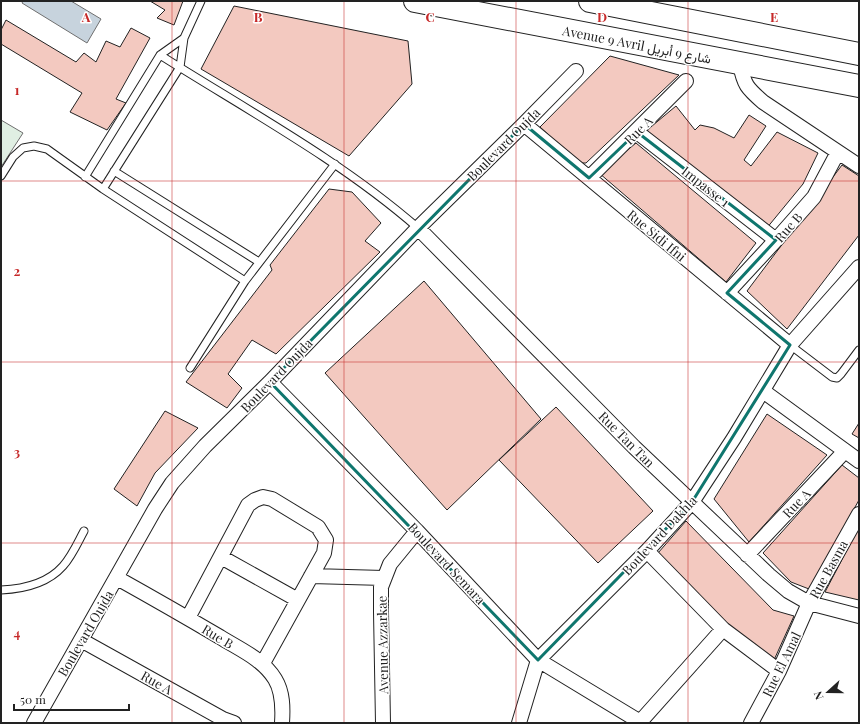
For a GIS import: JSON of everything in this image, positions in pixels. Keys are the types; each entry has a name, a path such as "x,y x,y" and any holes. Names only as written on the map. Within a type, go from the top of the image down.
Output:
{"highway":[{"name":"Avenue 9 Avril شارع 9 أبريل","path":"415,1 859,86"},
{"path":"590,1 859,54"}],"street":[{"path":"740,64 742,76 750,91 763,102 859,166"},
{"name":"Boulevard Oujda","path":"34,723 155,509 172,483 205,446 270,382 418,228 576,71"},
{"name":"Rue A","path":"589,178 637,132 686,81"},
{"name":"Rue Sidi Ifni","path":"524,124 790,345"},
{"name":"Impasse 1","path":"637,132 776,240"},
{"name":"Rue B","path":"727,293 814,197 838,152"},
{"name":"Rue Tan Tan","path":"418,228 634,447 788,591 809,603 859,616"},
{"name":"Boulevard Dakhla","path":"519,723 538,660 647,551 692,502 734,438 790,345 859,267"},
{"name":"Boulevard Semara","path":"270,382 417,531 538,660 641,723"},
{"path":"763,391 859,461"},
{"name":"Rue A","path":"747,554 845,451"},
{"path":"188,618 248,505 259,498 272,498 318,527 326,540 324,553 263,663"},
{"name":"Rue Basma","path":"809,603 859,514"},
{"name":"Avenue Azzarkae","path":"383,723 381,587 390,564 417,531"},
{"path":"647,551 723,629 779,671"},
{"path":"221,557 298,600"},
{"path":"312,576 384,578"},
{"name":"Rue B","path":"117,578 263,663 275,679 279,688 283,702 282,723"},
{"name":"Rue El Amal","path":"751,723 779,671 809,603"},
{"path":"641,723 723,629"},
{"name":"Rue A","path":"81,640 234,723"}],"lane":[{"path":"103,189 180,67 184,38 201,1"},
{"path":"85,176 160,54 184,38"},
{"path":"160,54 335,164 401,213 418,228"},
{"path":"1,176 12,157 23,148 34,146 47,149 103,189 245,281"},
{"path":"190,368 245,281 335,164"},
{"path":"114,171 259,262"},
{"path":"790,345 832,377 836,378 841,374 859,350"},
{"path":"1,590 36,583 51,577 63,565 84,532"}],"highlighted area":[{"path":"524,124 589,178 637,132 776,240 727,293 790,345 692,502 538,660 270,382"}],"green space":[{"path":"1,120 23,133 1,167"}],"shaded area":[{"path":"23,1 71,1 101,19 87,43 22,3"}],"building":[{"path":"150,1 183,1 174,25 157,18 165,10"},
{"path":"234,6 408,41 412,84 349,156 201,69"},
{"path":"6,20 76,62 84,53 96,62 106,41 120,47 131,28 150,38 116,99 126,103 107,130 70,112 82,93 1,44 1,30"},
{"path":"610,56 679,75 586,163 579,163 540,127"},
{"path":"676,106 695,130 700,125 714,128 734,138 749,115 766,126 744,160 751,166 777,132 818,153 803,184 766,229 646,131"},
{"path":"636,143 756,243 726,282 599,173"},
{"path":"842,165 859,176 859,235 787,329 747,291"},
{"path":"329,189 352,192 381,223 365,241 380,252 276,354 252,340 228,374 242,388 227,408 186,382 272,270 270,265"},
{"path":"424,281 541,419 447,510 325,373"},
{"path":"556,407 653,511 598,563 499,460"},
{"path":"165,411 198,428 155,473 137,506 114,489"},
{"path":"767,414 827,455 749,542 714,499"},
{"path":"859,423 859,438 852,434"},
{"path":"842,465 859,478 859,500 809,589 791,582 763,553"},
{"path":"686,521 773,610 794,616 774,660 739,641 658,553"},
{"path":"859,527 859,600 825,592"}]}
